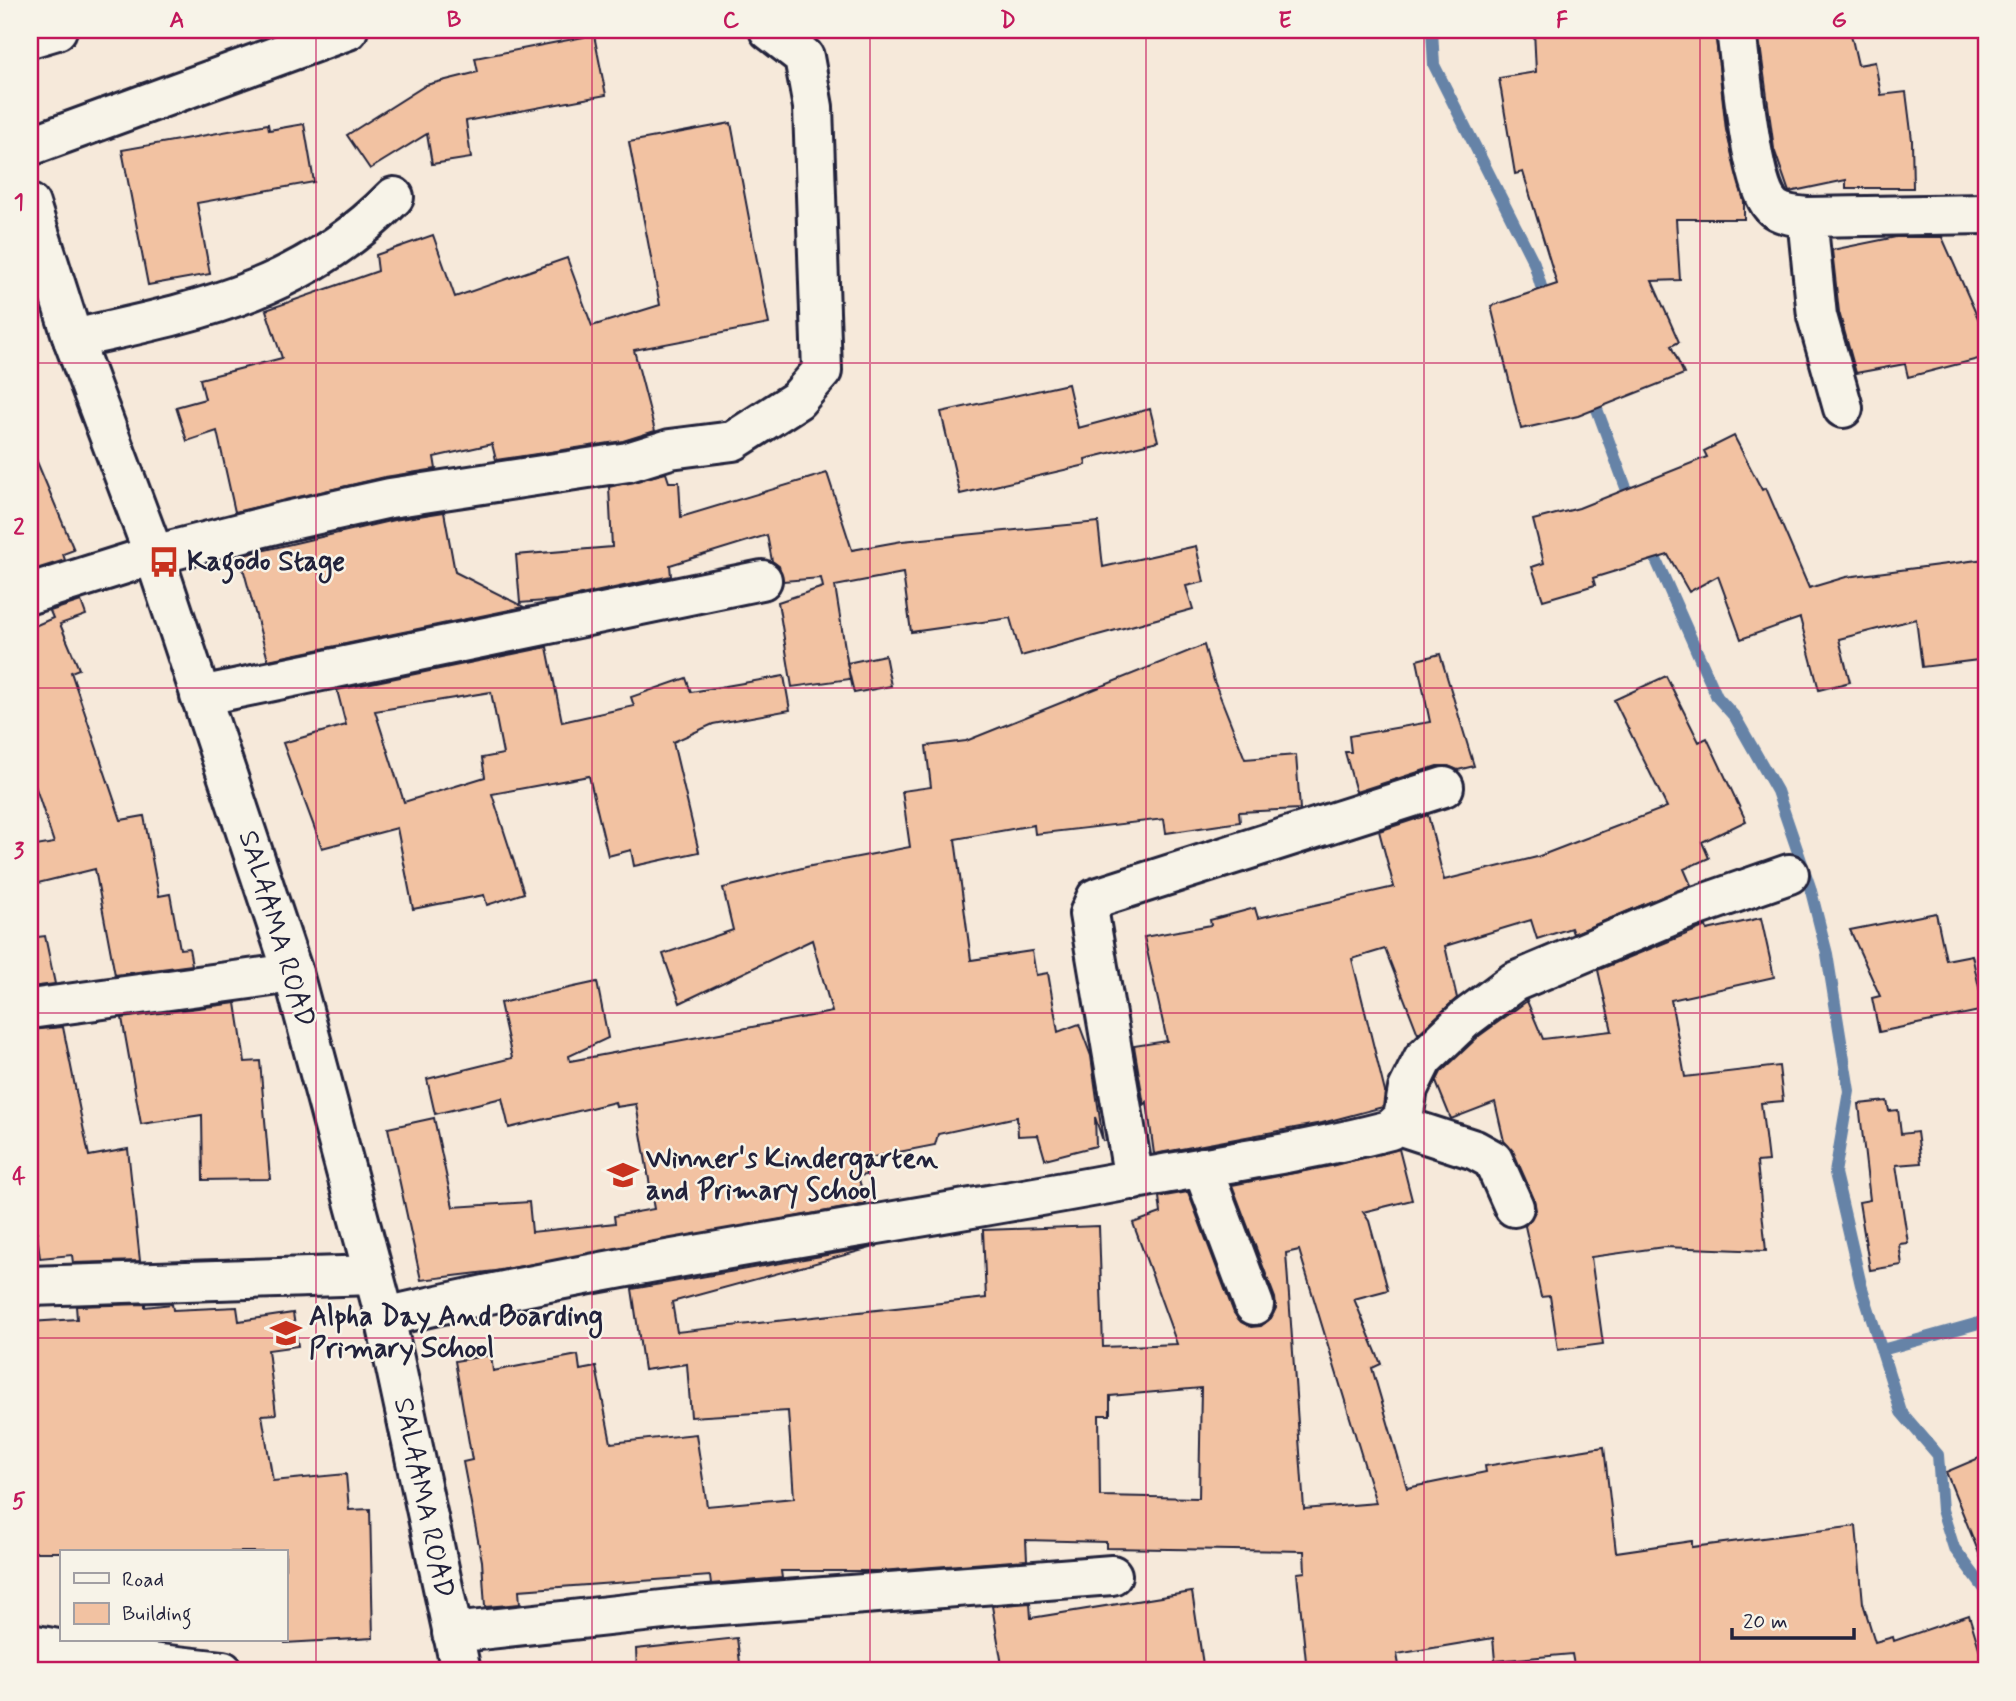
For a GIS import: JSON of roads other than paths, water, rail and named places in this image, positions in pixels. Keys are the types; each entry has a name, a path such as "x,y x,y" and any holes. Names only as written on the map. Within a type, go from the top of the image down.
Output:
{"street":[{"path":"30,38 58,30"},
{"path":"30,146 348,30"},
{"path":"30,594 154,555 287,520 390,498 628,462 670,449 733,441 797,400 822,372 813,107 804,57 769,30"},
{"path":"1736,30 1758,182 1774,209 1793,216 1807,217 1986,214"},
{"path":"73,339 193,312 267,286 331,252 363,228 394,197"},
{"name":"SALAAMA ROAD","path":"30,204 73,339 154,555 293,973 385,1317 461,1671"},
{"path":"1807,217 1817,316 1843,408"},
{"path":"200,696 762,580"},
{"path":"1134,1180 1089,914 1096,898 1444,787"},
{"path":"1398,1125 1406,1108 1408,1090 1423,1059 1465,1020 1514,982 1680,912 1789,874"},
{"path":"30,1009 293,973"},
{"path":"385,1317 496,1291 1134,1180 1366,1136 1398,1125 1475,1150 1493,1160 1514,1207"},
{"path":"1202,1167 1254,1305"},
{"path":"30,1286 374,1275"},
{"path":"452,1633 681,1608 1112,1575"},
{"path":"30,1644 113,1659 223,1671"}],"waterway":[{"path":"1432,30 1434,65 1534,263 1546,303"},
{"path":"1591,393 1632,504"},
{"path":"1650,546 1717,697 1735,717 1777,791 1810,887 1827,954 1849,1091 1835,1173 1861,1285 1901,1412 1938,1455 1942,1510 1954,1548 1986,1591"},
{"path":"1882,1350 1986,1321"}],"place":[{"name":"Kagodo Stage","path":"164,562"},
{"name":"Winner's Kindergarten and Primary School","path":"623,1175"},
{"name":"Alpha Day And Boarding Primary School","path":"286,1333"}]}
